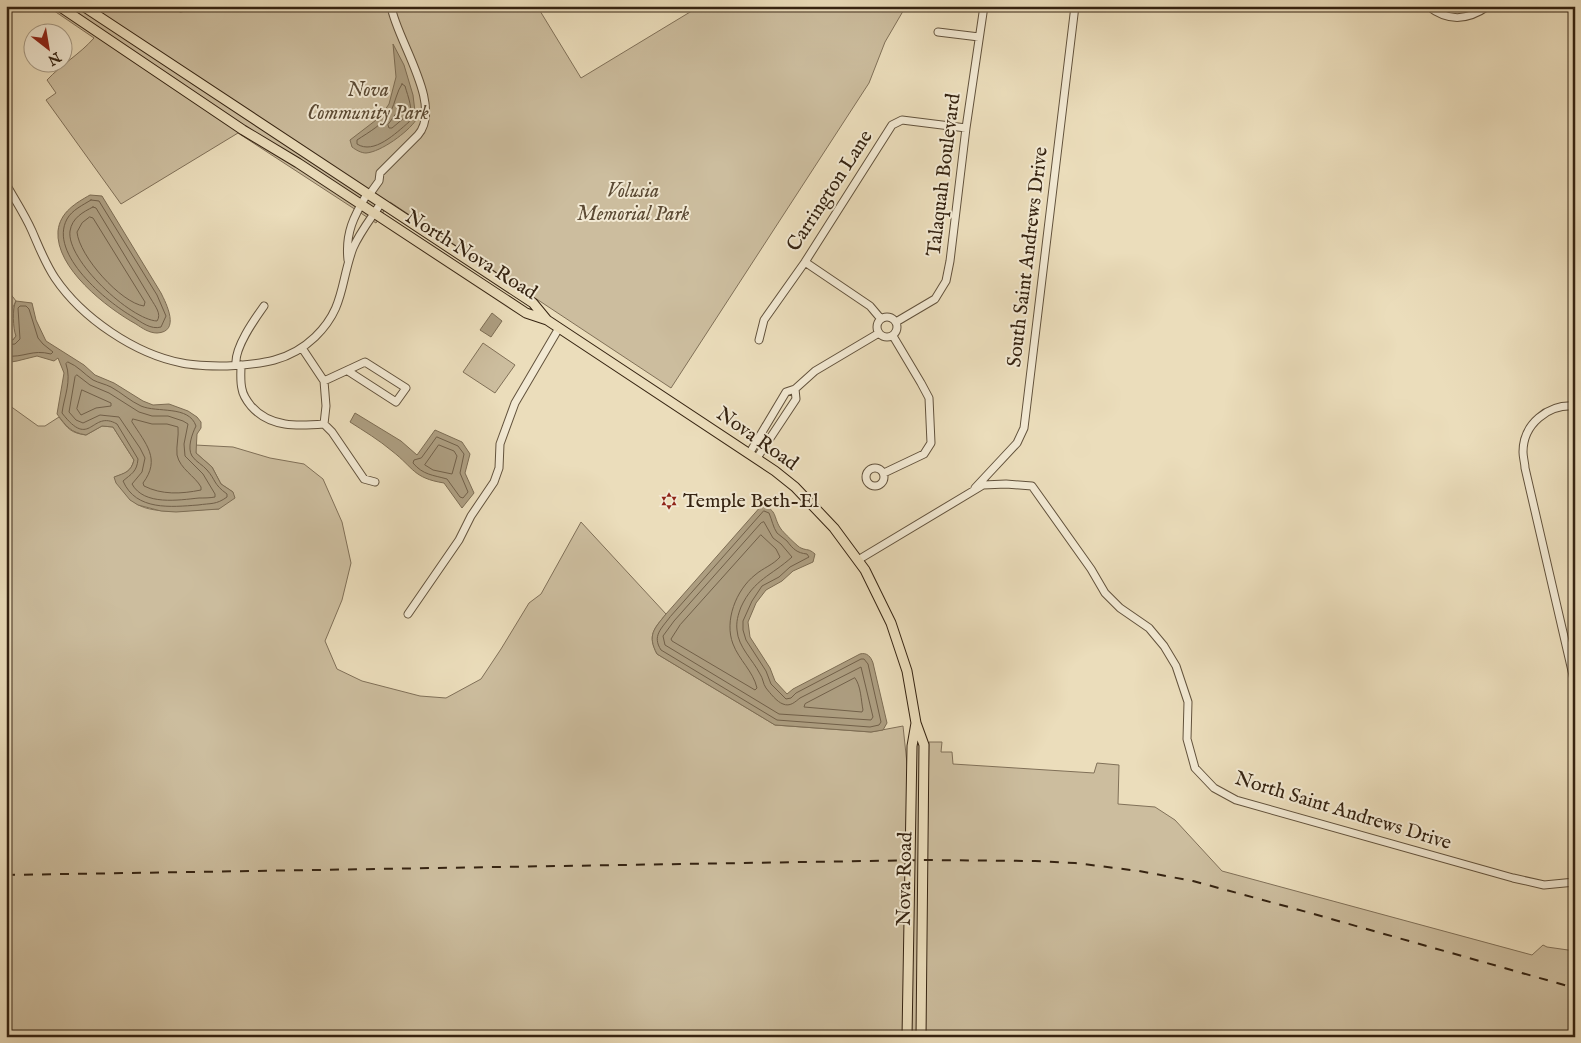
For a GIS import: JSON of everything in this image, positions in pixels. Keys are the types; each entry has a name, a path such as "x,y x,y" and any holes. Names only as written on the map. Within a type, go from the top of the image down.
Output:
{"main road":[{"name":"North Nova Road","path":"59,6 243,130 298,163 526,313 548,320"},
{"name":"North Nova Road","path":"83,6 533,303 548,320"},
{"path":"243,130 249,126 266,127"},
{"name":"Nova Road","path":"548,320 789,482 834,528 858,560 879,596 899,643 909,680 916,723 924,745 921,1037"},
{"name":"Nova Road","path":"907,1037 912,746 916,723"}],"street":[{"path":"174,6 181,8 185,6"},
{"path":"348,263 347,249 352,221 360,205 379,181 380,173 418,135 423,129 426,120 423,96 415,69 395,22 391,6"},
{"name":"Talaquah Boulevard","path":"896,322 935,299 946,281 984,6"},
{"name":"South Saint Andrews Drive","path":"971,492 1018,443 1024,428 1075,6"},
{"path":"1428,6 1442,15 1459,18 1476,15 1488,6"},
{"path":"938,32 980,37"},
{"name":"Carrington Lane","path":"759,340 764,320 804,262 892,125 902,120 966,128"},
{"path":"6,184 22,210 43,257 56,279 74,301 91,317 126,340 161,357 182,363 265,364 290,355 302,348 324,327 338,305 354,246 381,203"},
{"path":"804,262 870,306 881,319"},
{"path":"264,306 255,318 235,358 239,365 242,391 245,397 259,415 274,422 296,425 324,424 332,432 364,478 375,482"},
{"path":"881,319 890,318 896,322 897,328 893,336"},
{"path":"878,332 878,324 881,319"},
{"path":"408,614 459,540 471,516 494,482 498,468 500,444 514,403 559,328"},
{"path":"878,332 885,337 893,336"},
{"path":"753,456 769,418 786,392 794,389 815,371 878,332"},
{"path":"884,474 924,454 931,443 928,398 893,336"},
{"path":"302,348 324,381 326,406 324,424"},
{"path":"324,381 365,362 406,388 396,402 348,370"},
{"path":"753,456 796,399 794,389"},
{"path":"1575,406 1565,405 1551,409 1535,421 1526,436 1523,452 1525,468 1575,684"},
{"path":"769,418 779,424"},
{"name":"North Saint Andrews Drive","path":"971,492 983,486 1006,484 1032,486 1091,569 1104,593 1120,608 1149,628 1164,646 1176,666 1188,702 1187,739 1195,768 1214,788 1236,800 1513,878 1544,885 1575,882"},
{"path":"858,560 971,492"}],"green space":[{"path":"47,6 537,6 581,78 700,6 906,6 885,42 869,83 671,388 390,202 376,223 238,133 121,204 46,100 56,93 47,80 56,72 72,72 72,58 94,38"},
{"path":"6,288 16,301 13,307 16,336 13,340 6,340"},
{"path":"483,343 515,365 495,393 463,372"},
{"path":"6,403 38,426 45,426 59,417 70,430 86,435 102,426 113,427 134,460 129,470 115,477 124,492 133,501 145,508 154,510 219,509 233,492 221,484 212,467 196,453 195,445 233,447 270,458 304,464 323,479 342,522 351,563 342,600 325,641 337,669 362,681 420,696 446,698 481,679 529,603 541,594 581,522 666,614 653,632 652,642 657,654 775,725 871,732 903,726 908,773 903,1037 6,1037"},
{"path":"916,742 919,742 920,745 917,1037 911,1037"},
{"path":"929,742 942,742 941,752 952,752 953,764 1094,773 1097,763 1119,765 1118,804 1155,807 1175,820 1222,871 1532,955 1543,945 1575,951 1575,1037 924,1037"}],"water":[{"path":"393,44 404,65 413,95 416,120 401,135 386,145 372,152 362,152 352,147 350,140 380,117 389,104 396,77"},
{"path":"90,195 102,196 161,293 170,316 168,328 164,331 154,333 143,329 111,308 85,285 65,259 59,245 59,224 65,213 79,201"},
{"path":"16,301 32,303 36,320 46,341 84,365 95,375 114,383 143,401 153,405 169,404 188,411 197,417 201,422 201,428 197,434 196,453 212,467 221,484 233,492 235,498 219,509 176,512 161,511 138,505 130,500 116,483 114,477 129,470 134,460 113,427 102,426 86,435 81,434 69,428 57,414 64,373 58,358 54,361 37,356 11,362 6,360 6,340 13,340 16,336 13,318"},
{"path":"492,313 502,321 491,337 480,330"},
{"path":"355,413 401,441 417,455 435,430 462,442 470,454 465,473 474,493 462,508 444,483 426,478 415,472 387,447 350,422"},
{"path":"762,505 771,509 781,529 794,543 815,554 813,562 793,571 782,581 766,590 756,603 748,622 750,637 770,668 775,681 787,694 793,689 860,654 868,656 873,663 887,723 883,730 871,732 775,725 657,654 652,637 658,624"}],"railway":[{"path":"6,875 928,860 1075,863 1139,871 1193,881 1575,988"}],"place":[{"name":"Temple Beth-El","path":"669,501"}],"park label":[{"name":"Nova Community Park","path":"368,102"},
{"name":"Volusia Memorial Park","path":"633,202"}]}
